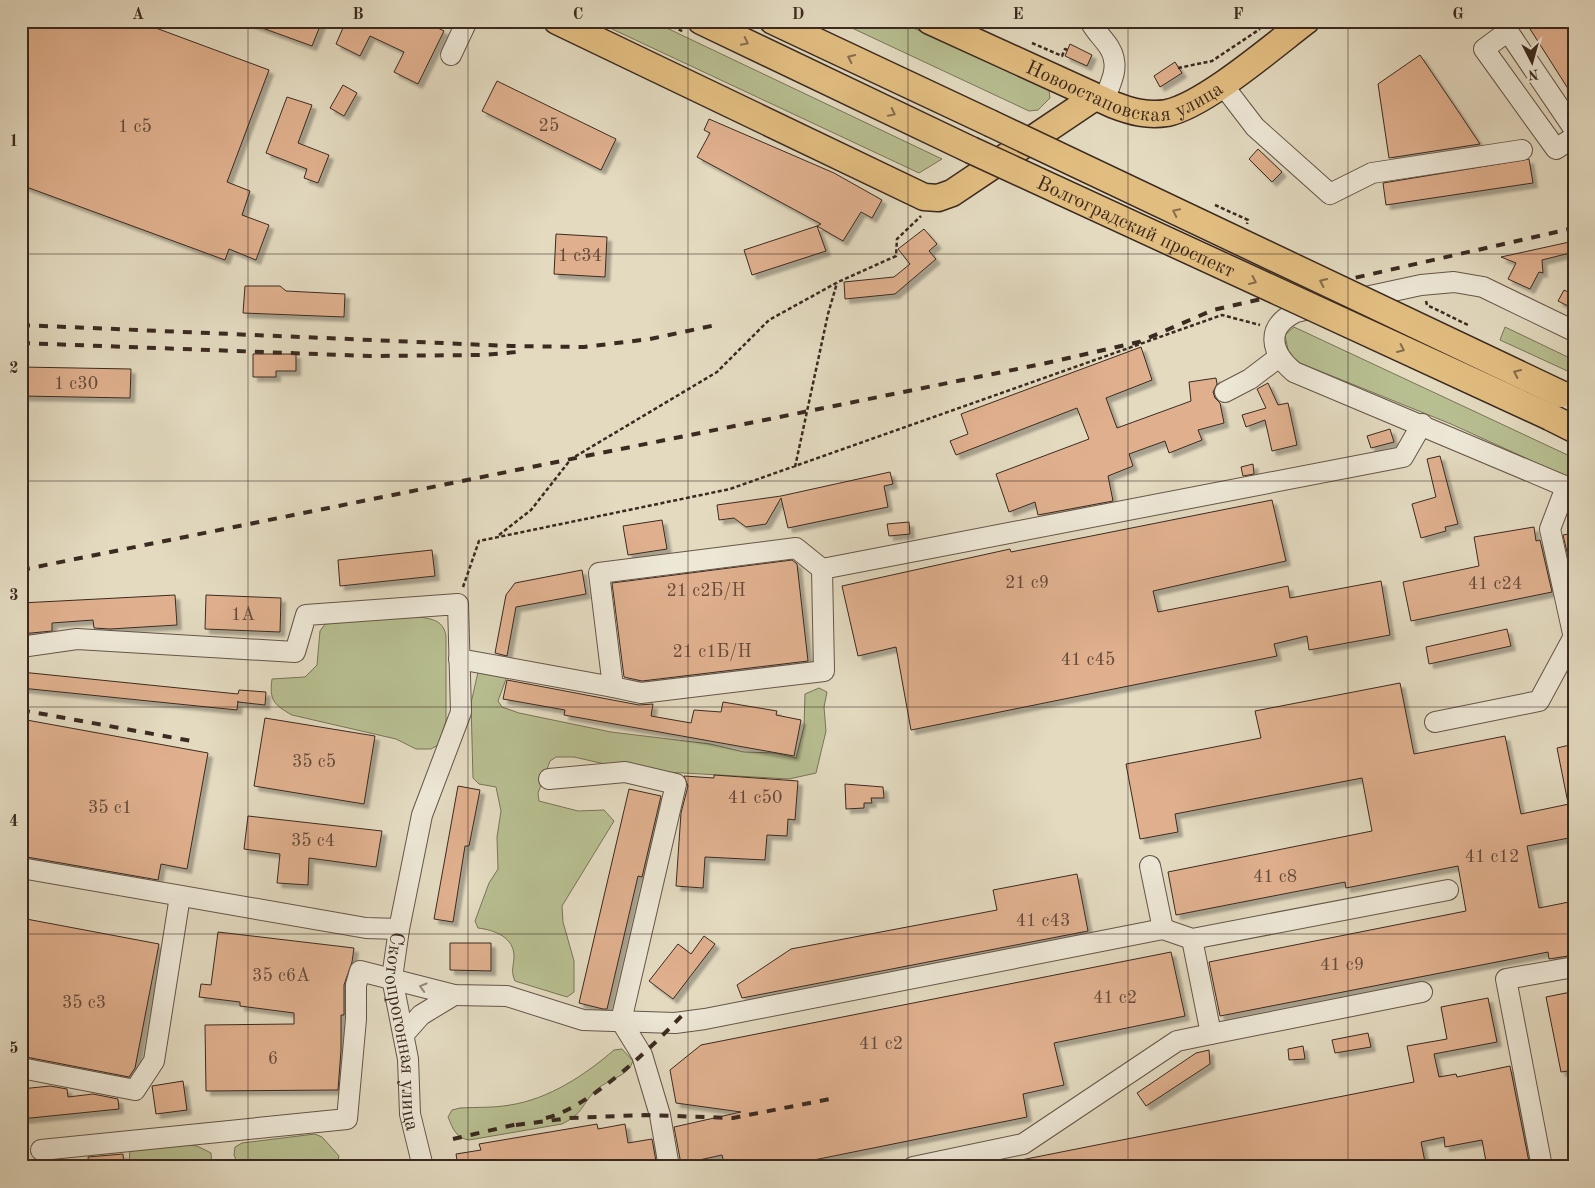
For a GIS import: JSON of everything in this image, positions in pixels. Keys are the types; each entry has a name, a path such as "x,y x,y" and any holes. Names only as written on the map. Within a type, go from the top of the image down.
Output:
{"main road":[{"path":"557,21 932,199 952,193 1100,99"},
{"name":"Волгоградский проспект","path":"701,21 971,150 1574,429"},
{"name":"Волгоградский проспект","path":"773,21 1568,397"},
{"name":"Новоостаповская улица","path":"930,21 1131,112 1157,114 1175,111 1222,84 1306,21"}],"street":[{"path":"451,55 467,21"},
{"path":"1090,21 1110,48 1116,63 1116,71 1100,99"},
{"path":"1574,129 1504,27 1484,49 1556,149 1574,137"},
{"path":"1222,84 1255,127 1330,194 1372,173 1522,150"},
{"path":"1435,722 1539,701 1574,638 1550,529 1570,488 1422,424 1294,372 1279,357 1275,344 1275,332 1280,323 1296,312 1421,285 1454,282 1483,286 1574,331"},
{"path":"1225,392 1250,379 1279,357"},
{"path":"613,687 599,573 796,548 822,569 1403,457 1422,424"},
{"path":"459,659 641,693 824,671 822,569"},
{"path":"21,647 77,639 296,652 306,615 458,604"},
{"name":"Скотопрогонная улица","path":"423,1167 410,1114 405,1033 392,978 399,929 422,815 461,712 458,604"},
{"path":"549,779 625,772 676,784 621,1022 642,1055 660,1115 669,1167"},
{"path":"1150,866 1163,929"},
{"path":"21,868 366,928 399,929"},
{"path":"41,1150 348,1119 356,1019 356,985 360,971 454,995 507,996 583,1020 675,1023 705,1019 1163,929 1192,939 1448,890"},
{"path":"21,1068 135,1090 154,1060 180,896"},
{"path":"1192,939 1211,1034"},
{"path":"1542,1167 1506,980 1574,967"},
{"path":"924,1166 1023,1144 1177,1041 1422,992"},
{"path":"405,1033 421,1014 454,995"}],"path":[{"path":"1178,68 1212,61 1264,26"},
{"path":"1026,41 1062,56 1065,49 1068,50"},
{"path":"497,537 530,510 571,459 717,372 769,320 838,282 896,256 896,240 924,214"},
{"path":"795,467 828,314 838,282"},
{"path":"1428,305 1476,329"},
{"path":"458,604 479,540 730,489 1222,315 1261,326"}],"green space":[{"path":"595,21 652,21 942,159 919,173"},
{"path":"837,21 898,21 1049,90 1050,98 1038,110 1029,111"},
{"path":"1294,327 1574,458 1574,480 1451,424 1295,361 1288,350 1285,335"},
{"path":"1505,327 1574,360 1574,374 1500,340"},
{"path":"414,616 434,620 439,623 446,636 446,721 438,745 431,749 416,749 396,739 292,715 274,701 271,692 272,679 305,677 317,665 320,631 325,624"},
{"path":"478,672 501,673 506,679 498,701 502,707 519,713 611,732 710,744 744,752 775,753 796,758 804,727 805,694 819,688 827,692 824,707 826,731 816,773 789,779 631,770 574,757 556,757 550,761 538,793 539,801 578,811 604,810 614,821 562,906 563,922 574,961 574,992 567,997 515,981 513,972 514,958 511,945 497,933 478,928 475,921 489,883 498,869 497,837 501,811 496,787 479,784 473,778 471,703"},
{"path":"622,1049 633,1061 627,1071 596,1090 574,1116 562,1124 469,1140 458,1135 453,1129 448,1117 452,1110 504,1106 539,1097 579,1077 614,1050"},
{"path":"315,1134 322,1137 339,1156 337,1164 333,1167 239,1167 234,1155 235,1147 242,1143"},
{"path":"171,1143 197,1146 211,1153 212,1167 129,1167 130,1148"}],"building":[{"path":"21,21 137,21 269,70 227,182 250,191 242,215 269,225 256,260 229,249 225,260 21,185"},
{"path":"243,21 322,21 312,46"},
{"path":"346,21 424,21 444,31 418,84 394,72 404,52 370,36 360,56 336,44"},
{"path":"1525,21 1574,21 1574,98"},
{"path":"1070,44 1092,55 1087,66 1065,56"},
{"path":"1420,55 1480,144 1389,158 1378,84"},
{"path":"1175,62 1182,73 1160,87 1154,76"},
{"path":"497,81 616,139 601,170 482,111"},
{"path":"343,85 357,93 344,116 330,108"},
{"path":"287,97 312,105 298,143 329,155 318,183 304,178 307,169 266,153"},
{"path":"709,119 834,173 882,200 872,218 861,212 843,241 817,226 821,224 697,157 710,133 704,130"},
{"path":"1258,149 1282,172 1272,182 1249,159"},
{"path":"1529,159 1533,183 1386,205 1383,183"},
{"path":"817,226 826,251 752,275 744,250"},
{"path":"924,229 937,244 929,251 936,259 895,294 845,299 844,282 894,277 910,264 898,249"},
{"path":"556,234 607,237 605,277 554,274"},
{"path":"1574,241 1574,252 1542,260 1543,273 1539,272 1530,289 1508,279 1516,263 1501,257"},
{"path":"245,286 280,286 286,291 345,294 344,317 243,313"},
{"path":"1564,290 1574,295 1574,309 1558,301"},
{"path":"1141,347 1152,380 1106,398 1117,428 1191,401 1189,382 1216,378 1217,384 1213,392 1215,398 1220,403 1224,423 1198,430 1202,440 1169,453 1165,441 1129,454 1133,466 1108,476 1113,501 1038,515 1035,502 1009,512 996,474 1089,439 1077,408 956,455 950,441 968,434 961,414"},
{"path":"253,354 296,354 296,371 276,371 276,377 253,377"},
{"path":"21,367 131,369 130,398 21,396"},
{"path":"1268,383 1278,405 1288,403 1297,445 1272,451 1265,420 1246,427 1242,415 1266,408 1257,389"},
{"path":"1390,429 1394,442 1371,448 1367,436"},
{"path":"1440,456 1458,524 1445,527 1446,531 1421,538 1412,504 1436,497 1427,459"},
{"path":"1253,464 1254,474 1243,476 1241,467"},
{"path":"890,472 893,484 884,486 888,507 788,528 781,498 766,524 746,527 734,518 719,520 717,505 781,496"},
{"path":"1272,500 1286,561 1153,591 1158,612 1288,586 1290,598 1381,581 1390,635 1309,650 1307,636 1274,644 1277,656 911,730 896,647 858,656 842,586 1010,549 1011,552"},
{"path":"662,520 667,549 628,555 623,526"},
{"path":"909,522 910,534 889,536 887,524"},
{"path":"1534,527 1536,541 1540,540 1552,592 1411,621 1403,582 1479,566 1474,537"},
{"path":"1574,533 1574,582 1563,535"},
{"path":"432,550 435,576 340,586 338,560"},
{"path":"792,560 797,564 808,661 642,681 624,677 612,583"},
{"path":"582,570 586,594 516,607 507,656 495,653 506,595 515,583"},
{"path":"175,595 177,625 110,629 94,628 93,620 52,623 52,631 21,634 21,603"},
{"path":"206,595 281,598 280,632 205,629"},
{"path":"1507,629 1511,646 1429,664 1426,647"},
{"path":"21,672 238,694 239,690 266,692 265,705 238,701 237,710 21,688"},
{"path":"507,680 639,705 653,704 651,716 691,723 694,710 721,712 723,702 777,711 776,715 801,720 794,756 564,715 565,710 503,699"},
{"path":"1400,683 1414,754 1505,736 1521,814 1574,803 1574,837 1527,846 1539,908 1574,901 1574,955 1549,959 1548,952 1220,1016 1209,962 1466,911 1458,866 1346,888 1345,882 1176,915 1168,872 1372,831 1362,778 1175,814 1178,832 1140,839 1126,764 1261,738 1255,711"},
{"path":"265,718 375,736 364,804 254,786"},
{"path":"21,719 208,753 187,869 161,864 158,880 21,856"},
{"path":"1574,744 1574,803 1568,803 1557,748"},
{"path":"714,775 798,781 795,820 788,819 787,836 767,835 765,860 705,857 703,888 676,886 681,813 688,786 684,776 714,778"},
{"path":"845,784 883,787 884,798 871,798 872,803 864,803 864,808 846,809"},
{"path":"458,786 480,790 469,846 465,846 453,922 434,919"},
{"path":"629,789 661,796 642,877 638,876 607,1009 603,1009 579,1003"},
{"path":"248,816 382,831 376,867 309,858 308,885 277,883 280,854 244,849"},
{"path":"1077,874 1088,931 742,998 737,985 791,949 997,910 993,890"},
{"path":"21,918 159,944 135,1068 129,1077 21,1056"},
{"path":"218,932 354,948 352,962 344,985 344,1015 341,1015 338,1090 206,1091 205,1025 294,1024 294,1013 240,1006 240,1002 199,997 201,984 211,985"},
{"path":"704,936 715,944 673,999 649,981 678,944 691,954"},
{"path":"450,943 491,943 491,971 450,970"},
{"path":"1171,952 1185,1016 1054,1043 1064,1085 1023,1094 1027,1117 779,1167 725,1167 722,1155 681,1164 674,1127 741,1112 676,1103 670,1070 701,1045"},
{"path":"1571,992 1574,1008 1574,1070 1561,1072 1546,997"},
{"path":"1488,998 1497,1042 1434,1054 1439,1077 1456,1074 1457,1077 1510,1066 1530,1167 1487,1167 1482,1140 1445,1147 1444,1137 1421,1142 1426,1167 1017,1167 1016,1161 1414,1082 1407,1046 1447,1039 1441,1007"},
{"path":"1368,1033 1371,1047 1335,1053 1332,1040"},
{"path":"1303,1046 1305,1059 1289,1060 1288,1049"},
{"path":"1209,1050 1210,1064 1146,1106 1137,1093 1196,1053"},
{"path":"183,1081 187,1110 156,1114 152,1086"},
{"path":"50,1086 67,1089 68,1097 93,1094 118,1099 119,1109 21,1119 21,1089"},
{"path":"597,1124 598,1129 625,1124 628,1143 652,1139 657,1167 458,1167 456,1154 481,1150 479,1144"},
{"path":"123,1154 124,1167 89,1167 88,1157"}],"railway":[{"path":"21,570 1042,364 1139,342 1213,310 1574,228"},
{"path":"21,325 511,346 584,347 650,339 716,325"},
{"path":"21,343 370,356 484,355 517,352"},
{"path":"21,710 197,742"},
{"path":"546,1118 582,1102 621,1073 658,1040 686,1011"},
{"path":"516,1125 570,1118 645,1115 733,1118 835,1098"},
{"path":"453,1139 522,1123"}]}
